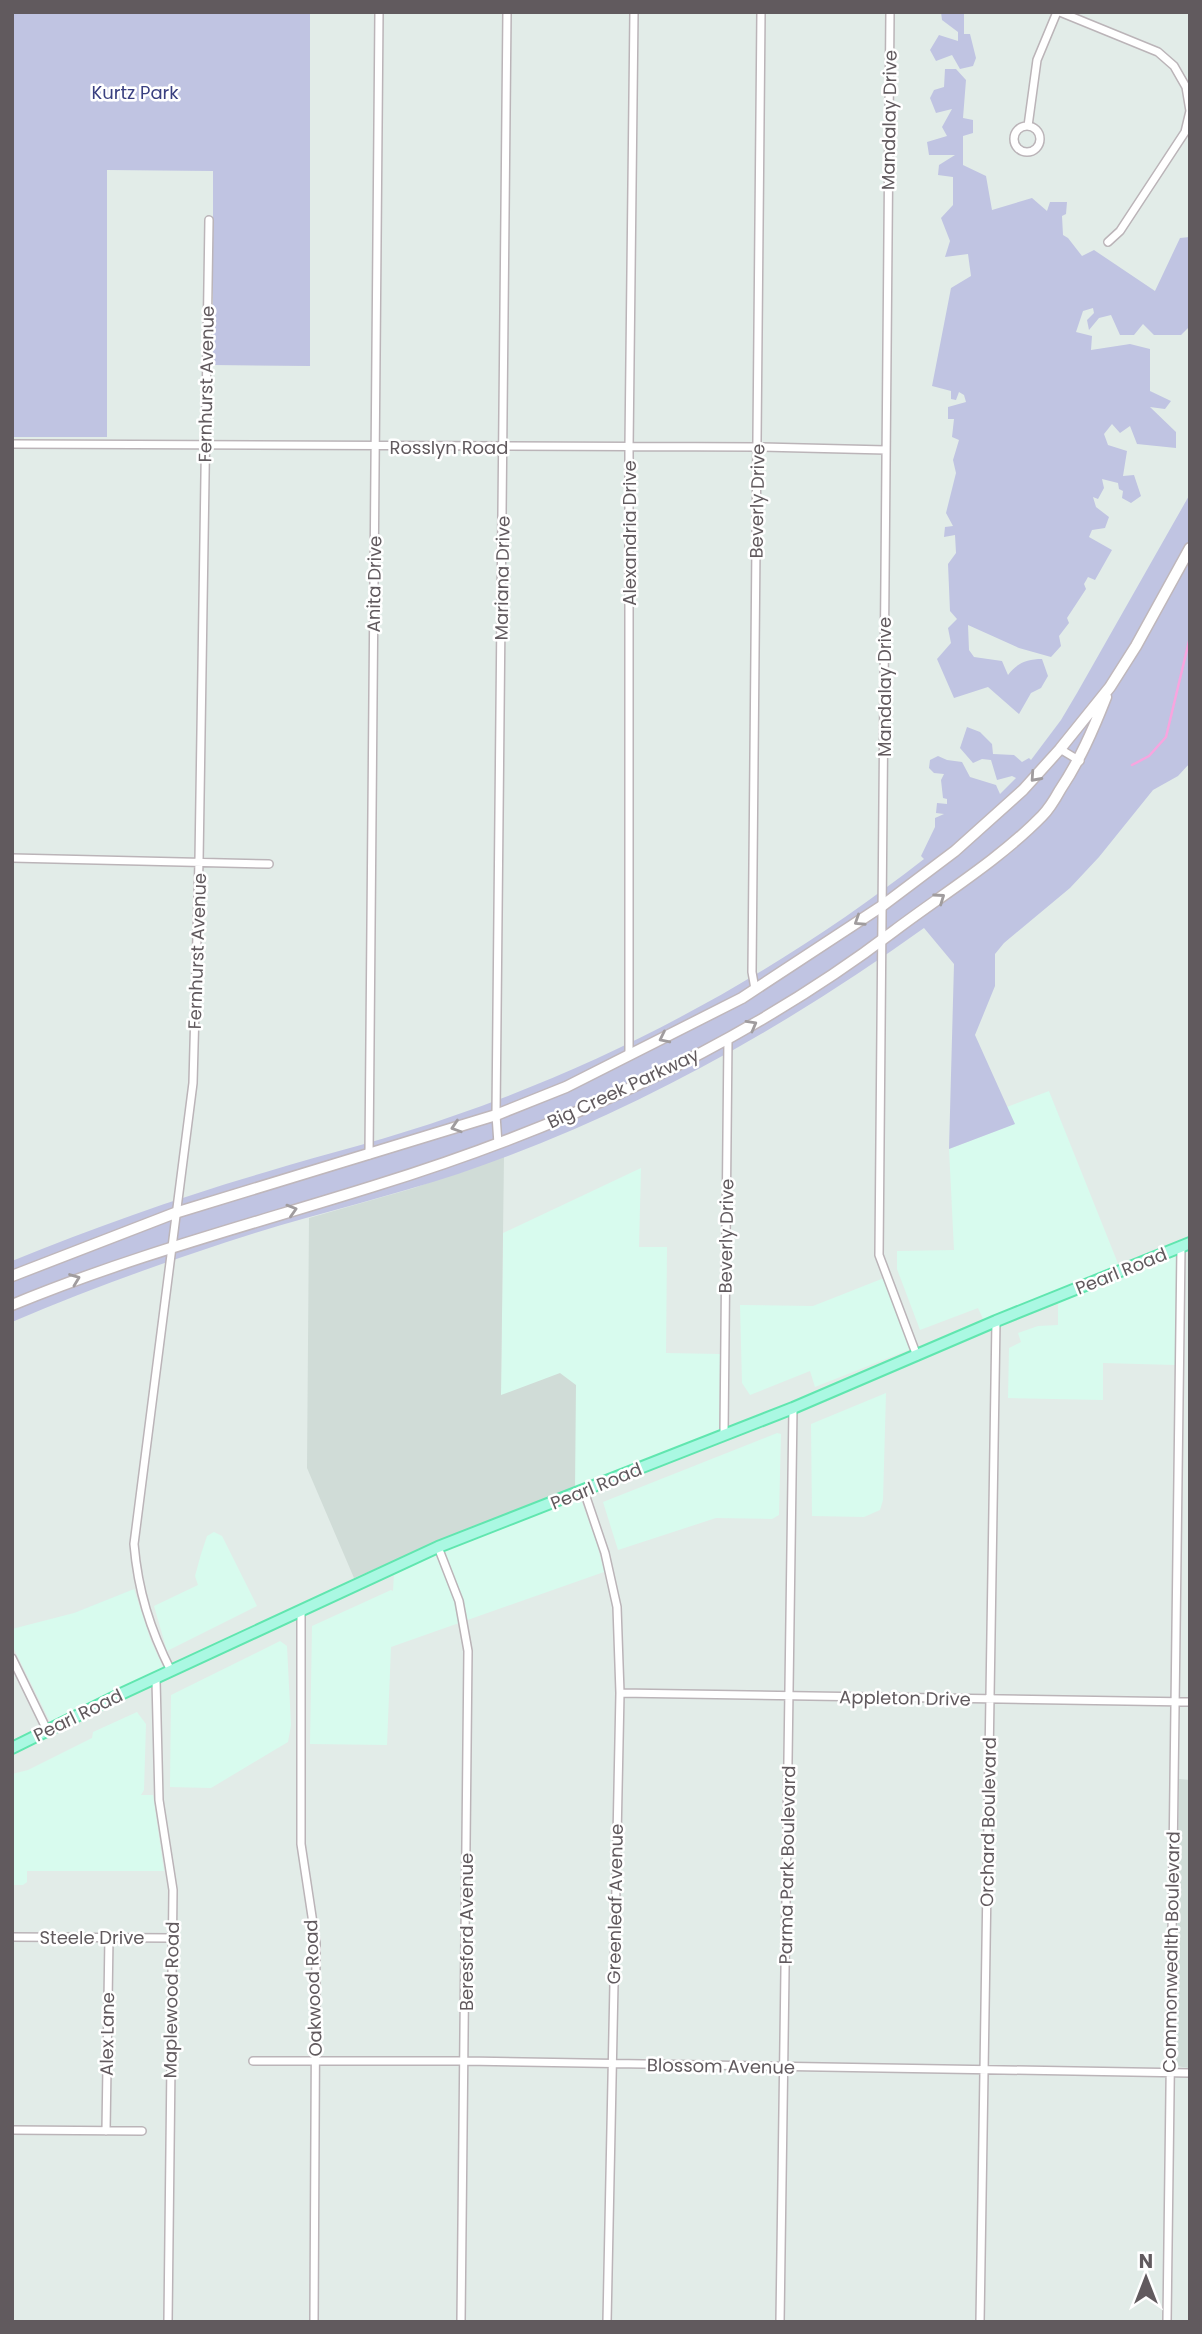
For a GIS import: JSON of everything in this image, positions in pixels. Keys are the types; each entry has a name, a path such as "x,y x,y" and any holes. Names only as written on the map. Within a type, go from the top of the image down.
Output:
{"main road":[{"name":"Pearl Road","path":"12,1748 438,1547 793,1408 996,1321 1185,1245"}],"street":[{"name":"Anita Drive","path":"369,1155 379,12"},
{"name":"Mariana Drive","path":"498,1144 496,1115 507,12"},
{"name":"Alexandria Drive","path":"629,1054 629,447 634,12"},
{"name":"Beverly Drive","path":"755,989 752,958 761,12"},
{"name":"Mandalay Drive","path":"890,12 879,1255 917,1356"},
{"path":"1028,126 1037,60 1058,12 1158,52 1186,77 1190,100 1188,122 1179,143 1121,231 1108,242"},
{"name":"Fernhurst Avenue","path":"171,1671 157,1643 136,1580 134,1544 193,1083 209,220"},
{"name":"Rosslyn Road","path":"12,444 757,447 886,450"},
{"name":"Big Creek Parkway","path":"12,1276 175,1213 496,1115 566,1087 715,1013 755,989 882,906 965,842 1023,790 1110,687 1190,548"},
{"name":"Big Creek Parkway","path":"12,1305 82,1276 374,1186 498,1144 634,1087 763,1019 881,941 970,877 1044,815 1080,761 1110,687"},
{"path":"1060,749 1080,761"},
{"path":"12,858 269,864"},
{"name":"Beverly Drive","path":"724,1434 728,1038"},
{"name":"Commonwealth Boulevard","path":"1167,2322 1175,1702 1185,1245"},
{"name":"Orchard Boulevard","path":"980,2322 996,1321"},
{"name":"Parma Park Boulevard","path":"780,2322 793,1408"},
{"name":"Greenleaf Avenue","path":"584,1491 605,1553 617,1607 620,1693 607,2322"},
{"name":"Beresford Avenue","path":"438,1547 459,1601 468,1651 461,2322"},
{"name":"Oakwood Road","path":"301,1613 301,1844 316,1943 314,2322"},
{"path":"12,1658 47,1730"},
{"name":"Maplewood Road","path":"156,1680 159,1800 173,1891 168,2322"},
{"name":"Appleton Drive","path":"620,1693 1190,1702"},
{"name":"Steele Drive","path":"12,1937 172,1938"},
{"name":"Alex Lane","path":"106,2131 108,1937"},
{"name":"Blossom Avenue","path":"253,2061 1190,2073"},
{"path":"12,2130 142,2131"}],"shaded area":[{"path":"1049,1091 1123,1276 1177,1255 1175,1365 1103,1363 1103,1400 1008,1398 1009,1348 1021,1342 1018,1333 1038,1326 1058,1325 1058,1292 984,1321 978,1308 920,1330 897,1269 897,1251 954,1250 949,1149 1014,1124 1007,1107"},
{"path":"504,1156 501,1395 560,1373 576,1385 575,1489 437,1542 354,1578 307,1468 309,1218 414,1188"},
{"path":"641,1168 639,1247 667,1247 666,1353 720,1354 719,1431 575,1489 501,1396 503,1233"},
{"path":"884,1278 911,1349 815,1387 810,1371 750,1395 742,1383 740,1305 813,1306"},
{"path":"886,1393 883,1500 880,1510 864,1517 812,1516 811,1424"},
{"path":"777,1433 781,1434 779,1515 772,1519 716,1518 618,1550 603,1502"},
{"path":"580,1497 604,1572 391,1647 387,1745 310,1744 312,1626 393,1591 394,1573 449,1548"},
{"path":"214,1532 222,1536 257,1606 167,1651 154,1606 198,1585 195,1576 201,1554 207,1536"},
{"path":"134,1589 151,1641 164,1669 50,1722 12,1645 12,1629 74,1613"},
{"path":"280,1641 287,1646 291,1725 288,1742 211,1788 170,1787 171,1695"},
{"path":"137,1712 146,1724 144,1790 141,1795 153,1795 164,1871 27,1871 27,1882 23,1885 12,1885 12,1774 28,1770 92,1738 93,1732"},
{"path":"1179,1779 1190,1780 1190,2068 1176,2066"}],"green space":[{"name":"Kurtz Park","path":"12,12 310,12 310,366 213,365 213,171 107,170 107,437 12,437"},
{"path":"941,12 964,12 964,34 970,34 976,58 973,66 960,69 952,55 936,61 930,50 939,35 958,41 958,32 942,20"},
{"path":"945,69 956,69 966,80 963,118 973,120 973,133 963,136 963,165 986,176 992,210 1032,198 1047,211 1050,202 1067,202 1066,214 1062,216 1063,235 1082,256 1094,250 1155,291 1180,238 1190,237 1190,326 1181,335 1154,335 1143,324 1134,335 1120,335 1111,315 1099,318 1089,330 1087,320 1094,313 1093,308 1083,311 1076,332 1092,336 1091,350 1130,344 1150,349 1150,391 1171,401 1165,409 1150,407 1176,432 1176,448 1137,444 1130,426 1120,433 1112,424 1104,434 1108,445 1127,451 1123,476 1134,475 1141,496 1131,503 1122,498 1123,491 1119,489 1118,483 1102,479 1104,488 1098,499 1093,497 1096,507 1109,517 1105,528 1092,530 1089,537 1112,550 1095,580 1088,577 1084,584 1086,589 1067,618 1069,623 1059,636 1061,646 1051,657 1019,648 968,625 969,650 974,657 1002,661 1008,675 1023,662 1042,659 1048,676 1041,688 1031,693 1019,714 988,687 954,698 937,659 951,643 948,628 957,619 950,611 948,564 956,553 955,535 944,537 945,527 953,526 946,513 956,473 953,460 959,440 952,437 954,419 948,419 948,407 966,402 964,395 959,392 956,400 951,399 951,391 932,386 951,288 971,276 968,254 945,257 950,241 941,218 953,205 953,177 938,175 939,165 955,155 929,155 927,142 947,136 942,127 952,109 936,113 930,98 934,90 944,87"},
{"path":"1190,494 1190,763 1178,776 1153,790 1070,888 1004,943 995,954 995,986 975,1035 1015,1124 949,1149 954,964 924,928 870,966 758,1036 641,1098 581,1126 458,1174 255,1233 163,1264 12,1322 12,1261 106,1224 202,1192 430,1124 578,1067 699,1007 815,937 870,899 924,859 921,856 935,827 935,818 944,814 936,813 937,803 947,804 947,799 943,798 941,780 944,774 934,773 929,768 930,760 938,756 962,762 970,777 996,785 1000,794 1016,778 1012,776 997,780 991,760 982,759 973,763 960,748 967,727 980,732 992,744 993,754 1014,755 1022,762 1029,758 1031,760 1061,720"}],"waterway":[{"path":"1132,765 1149,756 1166,737 1190,637"}]}
